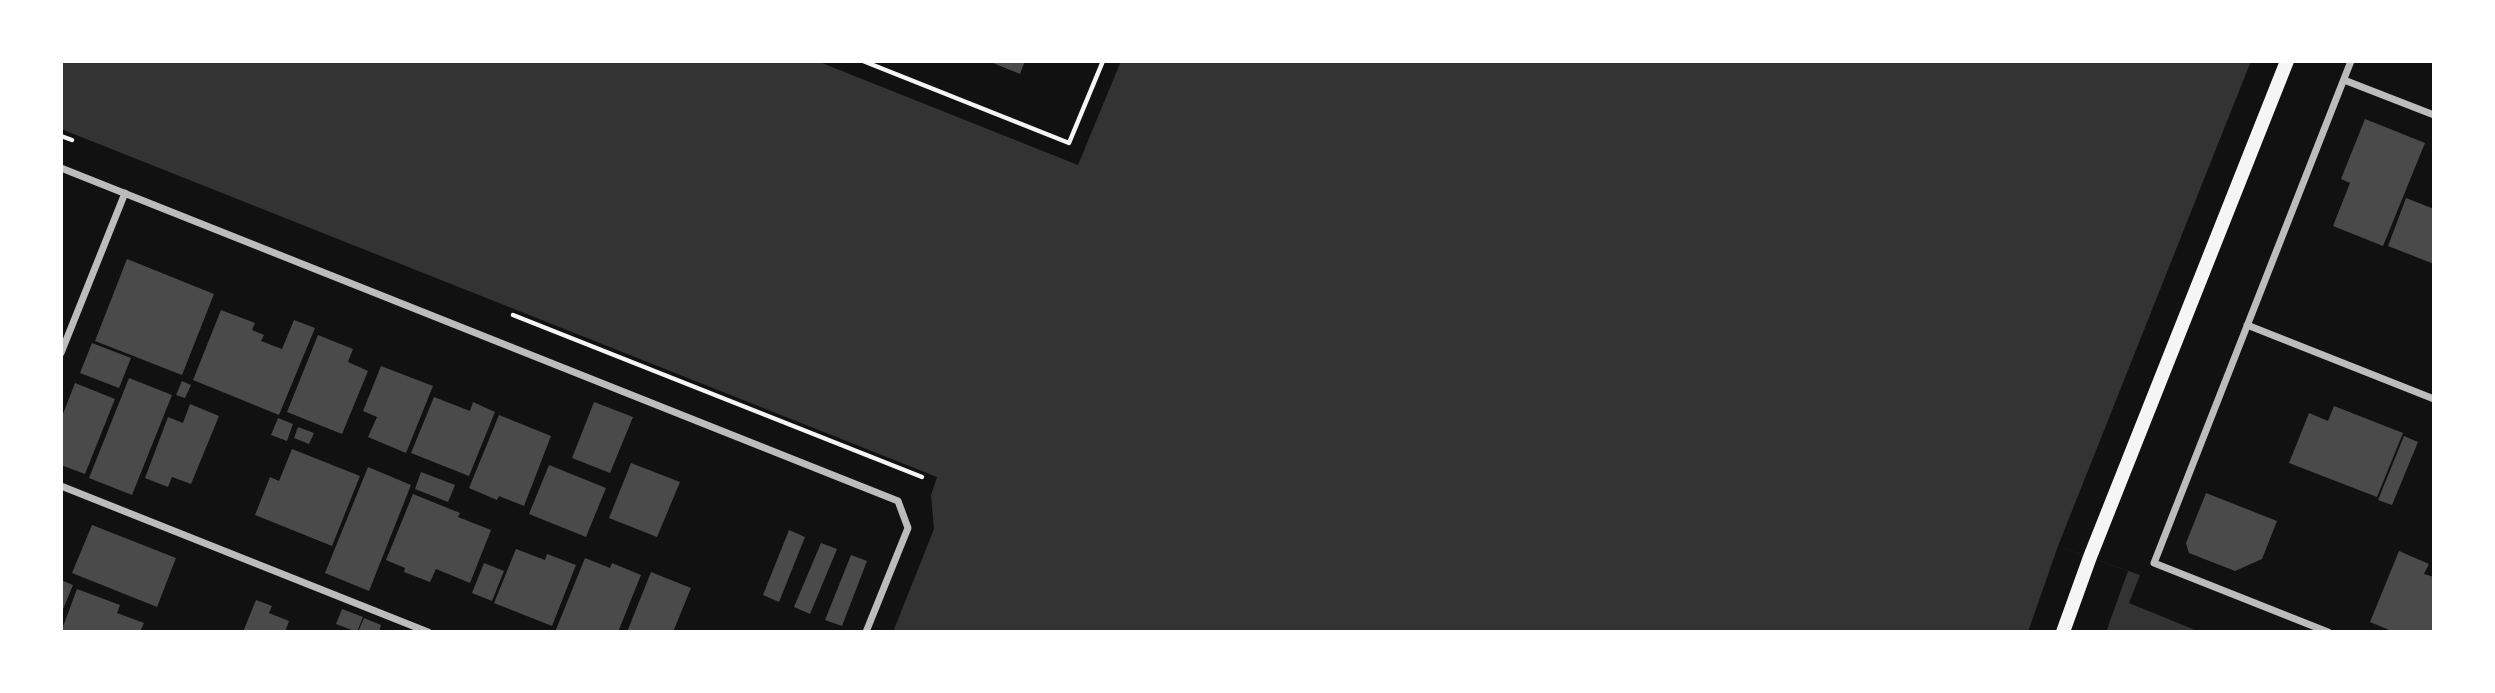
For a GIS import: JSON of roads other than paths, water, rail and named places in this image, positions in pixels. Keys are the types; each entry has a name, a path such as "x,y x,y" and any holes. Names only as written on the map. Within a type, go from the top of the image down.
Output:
{"main road":[{"path":"2063,632 2090,557 2287,61"}],"street":[{"path":"2328,632 2154,563 2351,61"},
{"path":"2344,79 2434,115"},
{"path":"61,168 898,500 908,528 866,632"},
{"path":"61,354 125,193"},
{"path":"2248,325 2434,398"},
{"path":"61,486 428,632"}]}
